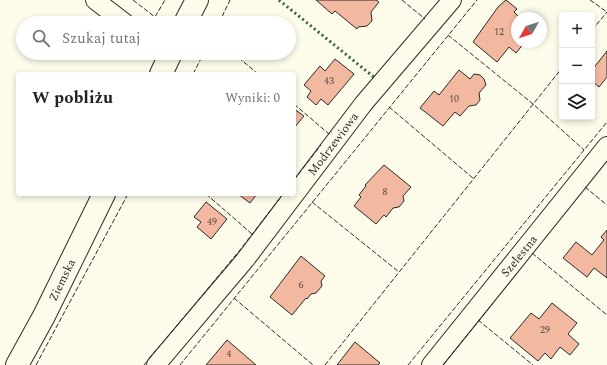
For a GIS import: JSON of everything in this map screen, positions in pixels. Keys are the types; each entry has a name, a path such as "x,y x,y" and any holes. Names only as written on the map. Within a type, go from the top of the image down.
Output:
{"street":[{"path":"95,0 116,16"},
{"path":"189,16 197,0"},
{"name":"Modrzewiowa","path":"296,193 364,103 452,0"},
{"name":"Szelestna","path":"431,365 607,146"},
{"name":"Ziemska","path":"17,365 44,316 103,196"},
{"name":"Modrzewiowa","path":"156,365 245,260 294,196"}],"building":[{"path":"316,0 376,0 379,2 371,12 372,21 367,26 358,27 357,29 335,11 332,14"},
{"path":"506,0 517,9 514,12 511,12 511,48 520,48 516,53 509,47 497,62 473,42 498,7"},
{"path":"607,51 607,77 599,87 595,84 595,66"},
{"path":"335,59 354,74 328,105 321,99 316,105 307,97 311,91 304,85 320,66 325,71"},
{"path":"459,70 470,79 474,74 480,75 484,79 486,85 479,93 480,100 476,105 469,106 460,116 455,112 443,126 420,108 434,91 439,95"},
{"path":"296,110 304,116 296,126"},
{"path":"384,165 411,187 403,196 404,201 399,207 393,208 386,217 384,215 376,224 354,206 361,197 359,195 366,186 365,185"},
{"path":"241,196 255,196 250,203"},
{"path":"206,202 227,219 211,239 197,227 201,222 194,217"},
{"path":"607,230 607,278 594,268 587,277 563,258 576,242 592,255 604,240 601,237"},
{"path":"301,256 325,276 321,281 322,286 316,293 311,294 307,299 306,298 292,315 270,297"},
{"path":"552,303 577,323 568,334 579,344 570,355 560,347 551,359 545,353 538,361 510,338 531,313 539,319"},
{"path":"227,340 256,365 206,365"},
{"path":"355,342 380,363 378,365 337,365"}],"hedge":[{"path":"279,0 375,78"}],"fence":[{"path":"133,0 154,16"},
{"path":"156,16 165,0"},
{"path":"222,16 230,0"},
{"path":"402,0 425,19"},
{"path":"180,365 477,0"},
{"path":"590,0 607,12"},
{"path":"595,26 607,12"},
{"path":"448,35 533,104 584,150"},
{"path":"194,72 200,60"},
{"path":"241,60 256,72"},
{"path":"325,365 559,72"},
{"path":"296,106 329,134 332,132"},
{"path":"389,107 474,179"},
{"path":"408,365 607,122"},
{"path":"296,177 321,145"},
{"path":"585,187 607,205"},
{"path":"36,365 127,196"},
{"path":"208,196 252,234"},
{"path":"144,365 240,250 281,196"},
{"path":"312,202 399,272"},
{"path":"532,253 607,315"},
{"path":"234,298 313,365"},
{"path":"443,365 493,303"},
{"path":"478,320 533,365"}]}
